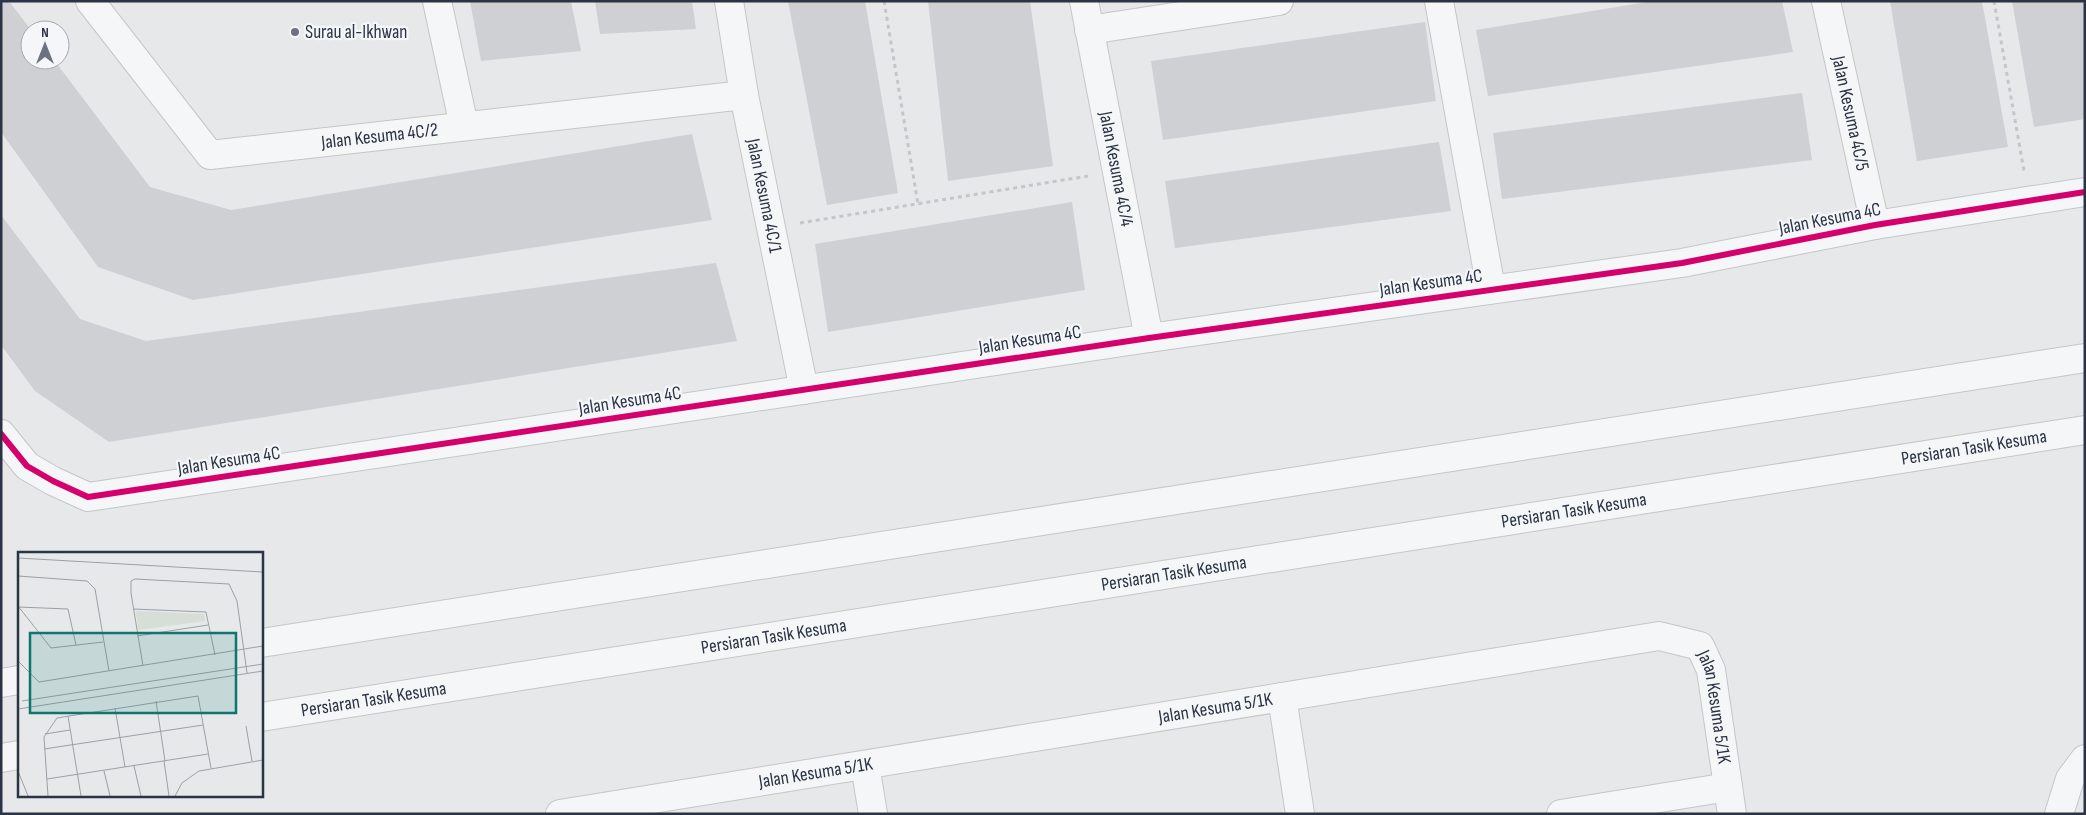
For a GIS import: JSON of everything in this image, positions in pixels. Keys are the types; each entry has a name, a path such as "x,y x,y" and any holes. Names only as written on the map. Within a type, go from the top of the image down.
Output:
{"street":[{"name":"Jalan Kesuma 4C/2","path":"90,1 210,155 744,95"},
{"path":"437,1 464,126"},
{"name":"Jalan Kesuma 4C/1","path":"729,1 744,95 804,390"},
{"name":"Jalan Kesuma 4C/4","path":"1084,1 1148,338"},
{"path":"1089,30 1279,1"},
{"path":"1439,1 1491,290"},
{"name":"Jalan Kesuma 4C/5","path":"1826,1 1875,225"},
{"name":"Jalan Kesuma 4C","path":"1,434 27,466 53,481 88,497 1148,338 1682,263 1875,225 2085,192"},
{"path":"262,643 2085,358"},
{"name":"Persiaran Tasik Kesuma","path":"262,717 2085,430"},
{"name":"Jalan Kesuma 5/1K","path":"560,814 1659,636 1700,646 1711,670 1732,814"},
{"path":"1,683 18,680"},
{"path":"1282,697 1300,814"},
{"path":"1,758 18,755"},
{"path":"2059,814 2070,779 2085,759"},
{"path":"866,764 873,814"},
{"path":"1561,814 1728,787"}],"path":[{"path":"884,1 918,204"},
{"path":"1994,1 2030,201"},
{"path":"770,227 1115,172"}],"building":[{"path":"1,1 9,1 23,20 20,20 20,70 62,70 150,187 231,210 692,134 712,220 193,300 98,267 1,132"},
{"path":"470,1 571,1 581,51 481,61"},
{"path":"595,1 692,1 696,29 600,34"},
{"path":"788,1 865,1 898,193 827,205"},
{"path":"928,1 1030,1 1053,166 948,181"},
{"path":"1653,1 1782,1 1793,52 1488,96 1476,30"},
{"path":"1890,1 1982,1 2008,147 1917,161"},
{"path":"2012,1 2085,1 2085,119 2034,127"},
{"path":"1425,22 1436,101 1163,140 1151,61"},
{"path":"1802,93 1812,160 1502,199 1493,133"},
{"path":"1439,142 1451,211 1175,248 1165,181"},
{"path":"1072,202 1085,290 828,332 815,244"},
{"path":"1,215 80,319 146,341 716,263 737,341 109,442 35,391 1,345"}],"cycle path":[{"path":"1,434 27,466 53,481 88,497 1149,338 1682,263 1875,225 2085,192"}],"place":[{"name":"Surau al-Ikhwan","path":"295,32"}]}
